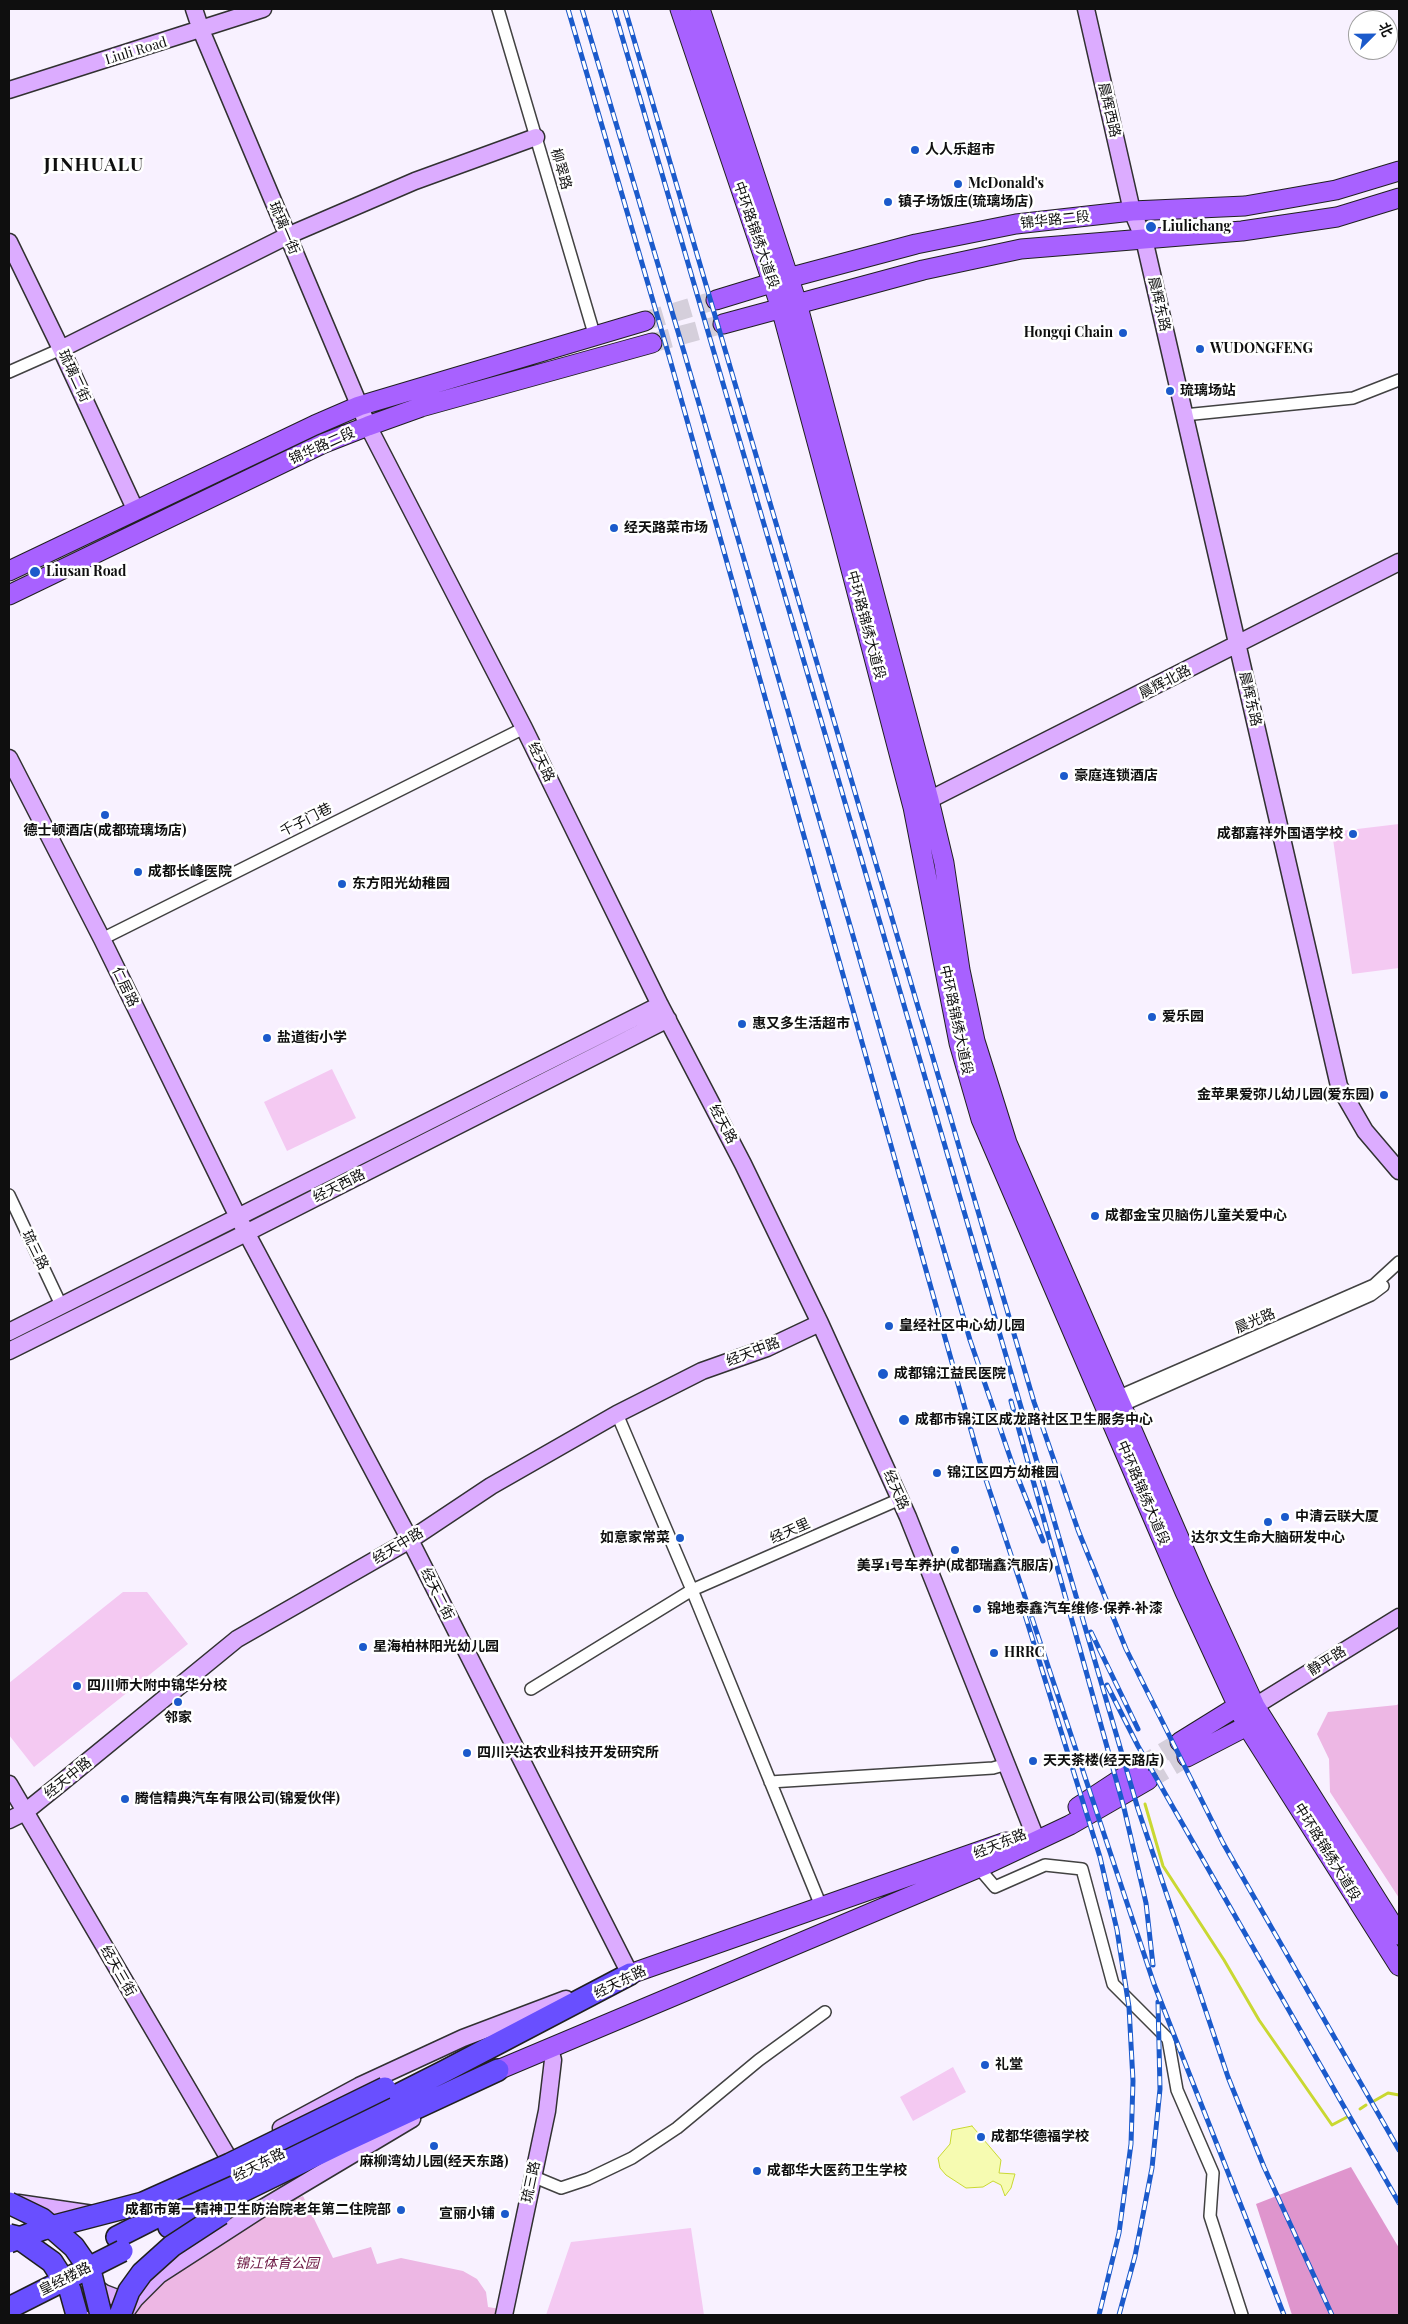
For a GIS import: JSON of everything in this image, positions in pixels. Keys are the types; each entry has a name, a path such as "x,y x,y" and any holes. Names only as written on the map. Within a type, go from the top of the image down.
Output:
{"highway":[{"name":"经天东路","path":"119,2244 630,1974"},
{"path":"9,2242 43,2229 143,2203 230,2164 466,2048 548,2016"},
{"name":"经天东路","path":"119,2244 498,2070"},
{"path":"120,2315 128,2291 142,2273 172,2246 221,2214 341,2142"},
{"path":"9,2204 42,2219 74,2247 90,2270 101,2315"},
{"path":"9,2235 16,2237 52,2262 70,2290 77,2315"},
{"name":"皇经楼路","path":"9,2292 119,2244"},
{"name":"皇经楼路","path":"9,2308 119,2244"}],"main road":[{"name":"中环路锦绣大道段","path":"680,9 789,306 929,800 944,863 960,970 975,1041 993,1103 1007,1143 1200,1586 1247,1706"},
{"name":"中环路锦绣大道段","path":"700,9 780,280"},
{"name":"锦华路二段","path":"716,300 780,280 916,244 1016,224 1132,211 1245,206 1336,190 1399,171"},
{"name":"锦华路二段","path":"723,324 923,270 1021,249 1242,231 1338,217 1399,198"},
{"name":"中环路锦绣大道段","path":"789,306 841,531 913,807 959,1043 981,1120 1181,1583 1247,1706 1399,1935"},
{"name":"锦华路二段","path":"9,571 315,425 359,406 645,322"},
{"name":"锦华路二段","path":"9,595 322,444 421,407 652,343"},
{"path":"1247,1706 1247,1726 1184,1749 1247,1706"},
{"name":"中环路锦绣大道段","path":"1247,1726 1399,1966"},
{"name":"经天东路","path":"498,2070 978,1867 1144,1774"},
{"name":"经天东路","path":"630,1974 821,1906 1036,1836"}],"street":[{"name":"琉璃一街","path":"194,9 201,30 368,426"},
{"name":"Liuli Road","path":"9,90 263,9"},
{"name":"柳翠路","path":"498,9 595,337"},
{"name":"晨辉西路","path":"1086,9 1132,211"},
{"path":"9,372 287,236 415,181 536,137"},
{"name":"晨辉东路","path":"1132,211 1144,239 1339,1086 1365,1131 1399,1171"},
{"name":"琉璃二街","path":"9,242 61,348 136,511"},
{"path":"1184,415 1353,398 1399,380"},
{"name":"经天路","path":"368,426 524,728 664,1012 743,1164 820,1323 900,1499 1036,1836"},
{"name":"晨辉北路","path":"929,800 1399,562"},
{"name":"千子门巷","path":"102,939 524,728"},
{"name":"仁居路","path":"9,758 102,939 238,1217"},
{"name":"经天西路","path":"9,1332 238,1217 664,1012"},
{"name":"经天西路","path":"9,1350 246,1233 664,1012"},
{"name":"琉三路","path":"9,1195 61,1305"},
{"name":"经天二街","path":"238,1217 410,1540 630,1974"},
{"name":"晨光路","path":"1119,1401 1374,1285 1399,1262"},
{"name":"晨光路","path":"1119,1401 1372,1295 1399,1273"},
{"name":"经天中路","path":"9,1820 25,1812 238,1639 410,1540 491,1486 617,1414 702,1371 767,1348 820,1323"},
{"path":"617,1414 692,1590 821,1906"},
{"name":"经天里","path":"531,1689 692,1590 900,1499"},
{"name":"静平路","path":"1247,1706 1399,1617"},
{"path":"770,1782 994,1768 1007,1764"},
{"name":"经天三街","path":"9,1784 228,2157"},
{"path":"978,1867 995,1887 1044,1865 1082,1869 1113,1984 1168,2039 1177,2090 1213,2173 1210,2216 1242,2315"},
{"path":"9,2198 17,2203 89,2214 122,2213 360,2086 464,2038 630,1974"},
{"path":"532,2176 561,2188 588,2179 632,2158 678,2128 759,2060 825,2012"},
{"name":"琉三路","path":"504,2315 547,2111 553,2060 550,2048"},
{"path":"124,2315 135,2299 159,2275 261,2209 498,2070"},
{"path":"89,2214 74,2236 72,2256 86,2280 104,2293 117,2298 135,2299"}],"green space":[{"path":"1399,1703 1399,1898 1330,1792 1329,1759 1317,1734 1328,1712 1397,1705"},
{"name":"锦江体育公园","path":"303,2196 333,2258 371,2247 377,2264 401,2258 463,2271 477,2279 486,2292 488,2307 500,2309 499,2315 70,2315 201,2242"}],"shaded area":[{"path":"1399,824 1399,968 1352,974 1332,832"},
{"path":"332,1069 356,1118 287,1151 264,1102"},
{"path":"123,1592 147,1592 188,1644 34,1767 9,1735 9,1683"},
{"path":"953,2067 966,2092 913,2121 900,2097"},
{"path":"972,2126 1001,2160 999,2173 1015,2174 1011,2188 1005,2196 1001,2185 993,2181 983,2187 966,2188 946,2175 940,2168 938,2158 950,2144 952,2130"},
{"path":"1351,2167 1399,2248 1399,2315 1292,2315 1256,2204"},
{"path":"691,2228 704,2315 546,2315 571,2242"}],"waterway":[{"path":"1145,1804 1163,1866 1224,1960 1259,2020 1332,2125 1349,2116"},
{"path":"1374,2101 1388,2093 1399,2095"},
{"path":"1360,2109 1366,2105"}],"tunnel":[{"path":"645,321 716,300"},
{"path":"652,343 723,324"},
{"path":"1139,1767 1180,1742"},
{"path":"1148,1780 1187,1757"}],"railway":[{"path":"568,9 669,356 980,1462 1154,1984 1284,2315"},
{"path":"582,9 684,352 970,1340 1012,1463 1043,1541"},
{"path":"614,9 1138,1809 1228,2077 1264,2167 1332,2315"},
{"path":"625,9 1034,1402 1078,1530 1126,1649 1223,1843 1399,2150"},
{"path":"1011,1401 1124,1808 1146,1903 1153,1965"},
{"path":"1025,1615 1100,1857 1117,1930 1129,2007 1133,2081 1131,2144 1119,2233 1099,2315"},
{"path":"1091,1632 1138,1729"},
{"path":"1107,1685 1138,1746 1399,2203"},
{"path":"1119,2315 1135,2256 1152,2168 1160,2089 1158,2002"}],"place":[{"name":"人人乐超市","path":"915,150"},
{"name":"McDonald's","path":"958,184"},
{"name":"镇子场饭庄(琉璃场店)","path":"888,202"},
{"name":"Liulichang","path":"1151,227"},
{"name":"Hongqi Chain","path":"1123,333"},
{"name":"WUDONGFENG","path":"1200,349"},
{"name":"琉璃场站","path":"1170,391"},
{"name":"经天路菜市场","path":"614,528"},
{"name":"Liusan Road","path":"35,572"},
{"name":"豪庭连锁酒店","path":"1064,776"},
{"name":"德士顿酒店(成都琉璃场店)","path":"105,815"},
{"name":"成都嘉祥外国语学校","path":"1353,834"},
{"name":"成都长峰医院","path":"138,872"},
{"name":"东方阳光幼稚园","path":"342,884"},
{"name":"爱乐园","path":"1152,1017"},
{"name":"惠又多生活超市","path":"742,1024"},
{"name":"盐道街小学","path":"267,1038"},
{"name":"金苹果爱弥儿幼儿园(爱东园)","path":"1384,1095"},
{"name":"成都金宝贝脑伤儿童关爱中心","path":"1095,1216"},
{"name":"皇经社区中心幼儿园","path":"889,1326"},
{"name":"成都锦江益民医院","path":"883,1374"},
{"name":"成都市锦江区成龙路社区卫生服务中心","path":"904,1420"},
{"name":"锦江区四方幼稚园","path":"937,1473"},
{"name":"中清云联大厦","path":"1285,1517"},
{"name":"达尔文生命大脑研发中心","path":"1268,1522"},
{"name":"如意家常菜","path":"680,1538"},
{"name":"美孚1号车养护(成都瑞鑫汽服店)","path":"955,1550"},
{"name":"锦地泰鑫汽车维修·保养·补漆","path":"977,1609"},
{"name":"星海柏林阳光幼儿园","path":"363,1647"},
{"name":"HRRC","path":"994,1653"},
{"name":"四川师大附中锦华分校","path":"77,1686"},
{"name":"邻家","path":"178,1702"},
{"name":"四川兴达农业科技开发研究所","path":"467,1753"},
{"name":"天天茶楼(经天路店)","path":"1033,1761"},
{"name":"腾信精典汽车有限公司(锦爱伙伴)","path":"125,1799"},
{"name":"礼堂","path":"985,2065"},
{"name":"成都华德福学校","path":"981,2137"},
{"name":"麻柳湾幼儿园(经天东路)","path":"434,2146"},
{"name":"成都华大医药卫生学校","path":"757,2171"},
{"name":"成都市第一精神卫生防治院老年第二住院部","path":"401,2210"},
{"name":"宣丽小铺","path":"505,2214"}],"district":[{"name":"JINHUALU","path":"94,165"}]}
